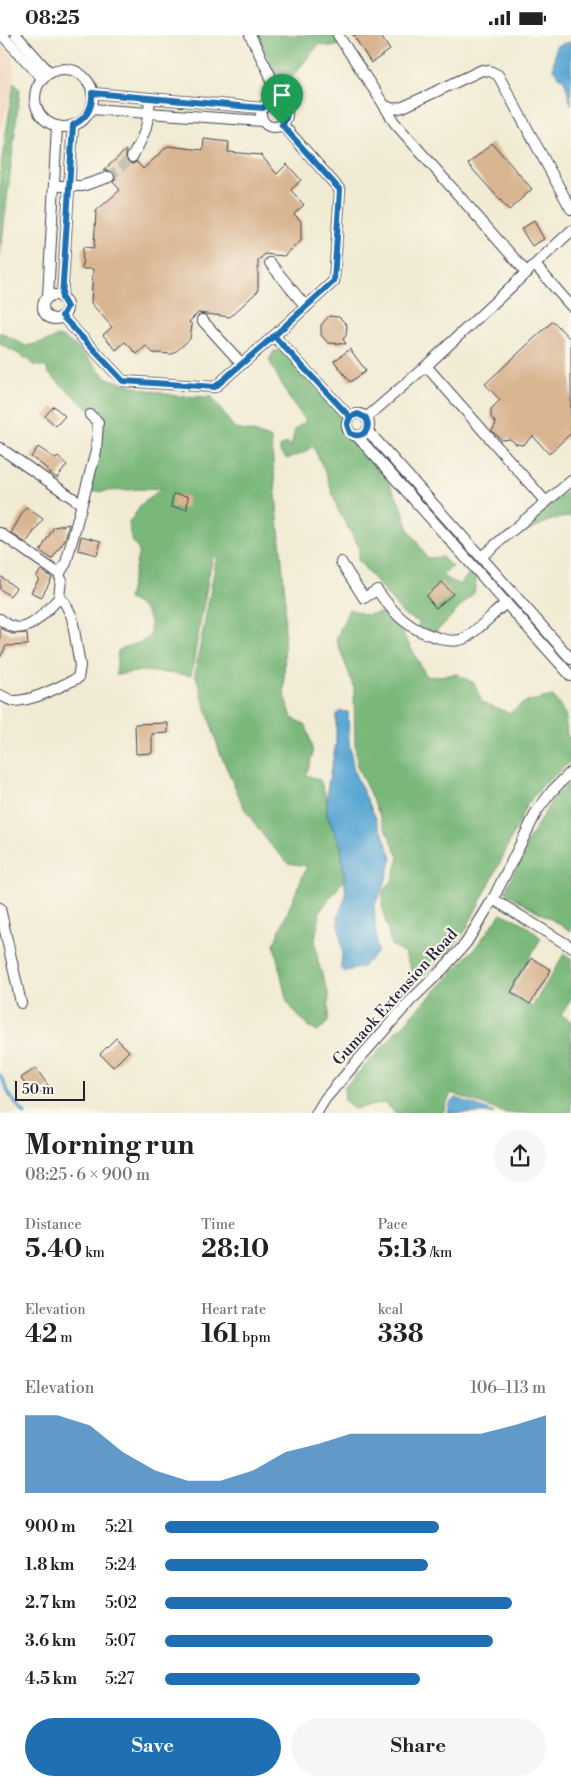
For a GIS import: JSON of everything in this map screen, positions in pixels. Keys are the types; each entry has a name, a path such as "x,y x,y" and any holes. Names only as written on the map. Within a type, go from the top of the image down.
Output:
{"street":[{"path":"2,35 46,76"},
{"path":"16,35 46,76"},
{"path":"250,35 270,75 274,101"},
{"path":"338,35 394,122 531,269 571,306"},
{"path":"59,69 68,69 84,77 92,93 90,109 86,116 73,125 58,126 48,122 41,115 35,97 37,87 46,76 59,69"},
{"path":"384,105 393,109 403,107 482,70 498,75 571,209"},
{"path":"92,93 263,108"},
{"path":"132,157 144,136 150,98"},
{"path":"274,101 282,104 286,110 286,118 282,125 274,127 266,125 262,115 263,108 274,101"},
{"path":"90,109 264,121"},
{"path":"62,298 55,295 48,297 43,303 45,314 51,319 62,316 67,307 62,298 73,125"},
{"path":"62,316 123,381 215,387 242,364 334,281 340,190 282,125"},
{"path":"48,297 58,126"},
{"path":"54,186 82,186 108,177"},
{"path":"366,418 426,366 571,231"},
{"path":"270,263 306,307"},
{"path":"202,320 242,364"},
{"path":"274,336 350,417"},
{"path":"426,366 546,502"},
{"path":"357,436 361,435 369,426 366,418 358,414 350,417 347,425 350,433 357,436 571,675"},
{"path":"59,574 66,563 80,503 96,451 98,423 90,415"},
{"path":"367,430 571,659"},
{"path":"0,448 80,503"},
{"path":"481,557 571,481"},
{"path":"0,533 59,574 61,579 58,598 29,625 20,628 12,627 0,619"},
{"path":"341,562 364,598 377,590 402,620 410,626 419,632 446,640 465,638 506,603"},
{"path":"0,695 12,701 27,699 78,678 80,666 72,617 65,603 58,598"},
{"name":"Gumaok Extension Road","path":"316,1113 325,1099 410,1001 443,969 466,943 493,899 538,811 552,791 571,772"},
{"path":"493,899 571,947"},
{"path":"0,908 21,1003"}],"shaded area":[{"path":"0,42 13,57 14,82 0,131"}],"green space":[{"path":"258,35 345,35 340,45 332,47 319,44 287,83 277,78"},
{"path":"14,82 20,90 0,258 0,172"},
{"path":"0,332 26,346 51,340 57,336 64,338 77,347 107,378 176,396 212,397 235,429 253,432 271,439 285,595 284,692 292,718 306,725 313,753 306,775 320,780 327,799 327,815 341,846 344,880 320,911 315,940 318,962 329,995 328,1022 318,1032 310,1028 287,1002 274,944 307,866 288,863 269,843 245,810 220,753 195,673 217,556 214,555 210,569 191,675 142,671 116,675 118,651 126,646 142,642 150,636 149,617 139,605 128,599 139,551 131,539 129,523 142,504 162,488 90,492 101,420 48,373 46,367 34,365 29,360 0,344"},
{"path":"274,351 284,351 340,415 348,429 374,455 402,507 408,528 427,558 442,557 452,567 442,576 460,585 470,572 477,577 474,593 435,633 417,627 420,622 404,615 358,560 359,547 338,510 326,474 313,446 303,453 287,459 280,453 280,447 287,443 291,447 295,429 306,421 289,398 269,360"},
{"path":"571,487 571,516 552,520 517,535"},
{"path":"349,609 366,615 387,612 405,637 427,677 457,674 474,683 482,702 509,713 525,702 553,696 565,714 567,736 571,738 571,761 542,786 526,806 500,863 465,931 450,950 425,974 412,971 404,953 391,945 382,907 383,891 392,881 399,857 357,766 354,687 336,639"},
{"path":"571,782 571,931 505,892 529,839 553,798"},
{"path":"501,913 523,923 541,938 509,993 532,1007 564,954 571,958 571,1000 561,1015 571,1021 571,1113 505,1113 451,1093 443,1113 395,1113 384,1103 354,1109 345,1101 344,1088 477,946"}],"water":[{"path":"571,43 571,105 565,82 553,69 556,46"},
{"path":"341,711 348,712 349,742 354,772 382,831 392,858 384,886 374,906 377,952 363,967 344,972 341,968 342,952 338,917 346,896 341,846 327,815 328,784 336,744 336,714"},
{"path":"456,1098 495,1113 448,1113 450,1104"}],"building":[{"path":"353,35 380,35 390,50 371,63"},
{"path":"204,139 229,142 228,152 261,155 277,174 287,164 301,180 291,190 304,205 294,214 301,221 301,241 284,256 265,254 258,261 258,291 230,317 198,313 189,322 192,325 190,339 173,354 153,353 146,346 137,354 125,342 116,350 103,335 112,327 91,303 93,269 82,269 83,247 94,248 96,211 120,190 113,182 116,178 114,172 110,170 103,171 126,150 126,161 132,164 137,162 143,169 168,146 203,150"},
{"path":"492,143 532,189 509,210 468,164"},
{"path":"534,221 544,239 532,246 521,229"},
{"path":"329,316 339,317 347,325 346,336 343,339 346,344 328,343 321,335 321,325"},
{"path":"553,321 571,340 571,433 549,454 533,436 523,445 516,444 510,439 502,440 492,431 496,423 491,417 491,409 500,400 485,384"},
{"path":"350,349 366,371 350,382 334,361"},
{"path":"54,406 65,416 56,426 45,416"},
{"path":"38,447 56,459 58,457 67,465 57,478 31,457"},
{"path":"173,494 188,496 187,509 171,507"},
{"path":"26,507 43,519 26,543 11,533"},
{"path":"69,524 65,540 52,559 40,551 54,527"},
{"path":"81,536 101,541 97,555 78,550"},
{"path":"41,570 52,578 41,598 31,592 39,579 36,577"},
{"path":"0,576 16,588 10,596 0,589"},
{"path":"442,582 453,594 436,608 426,596"},
{"path":"0,628 12,634 27,633 28,645 6,646 0,658"},
{"path":"168,723 168,733 152,734 152,753 136,754 135,724"},
{"path":"532,958 551,970 530,1004 511,992"},
{"path":"116,1038 129,1051 113,1067 100,1054"},
{"path":"36,1068 49,1087 33,1097 21,1078"}],"waterway":[{"path":"0,1075 11,1098 24,1113"}],"tunnel":[{"path":"109,177 132,157"}],"route":[{"path":"282,125 285,122 286,110 282,104 274,101 263,108 92,93 93,101 86,116 73,125 62,298 67,307 62,316 123,381 215,387 274,336 312,377 350,417 358,414 366,418 369,426 367,430 365,433 357,436 350,433 348,429 347,425 350,417 274,336 334,281 340,190 282,125"}]}
